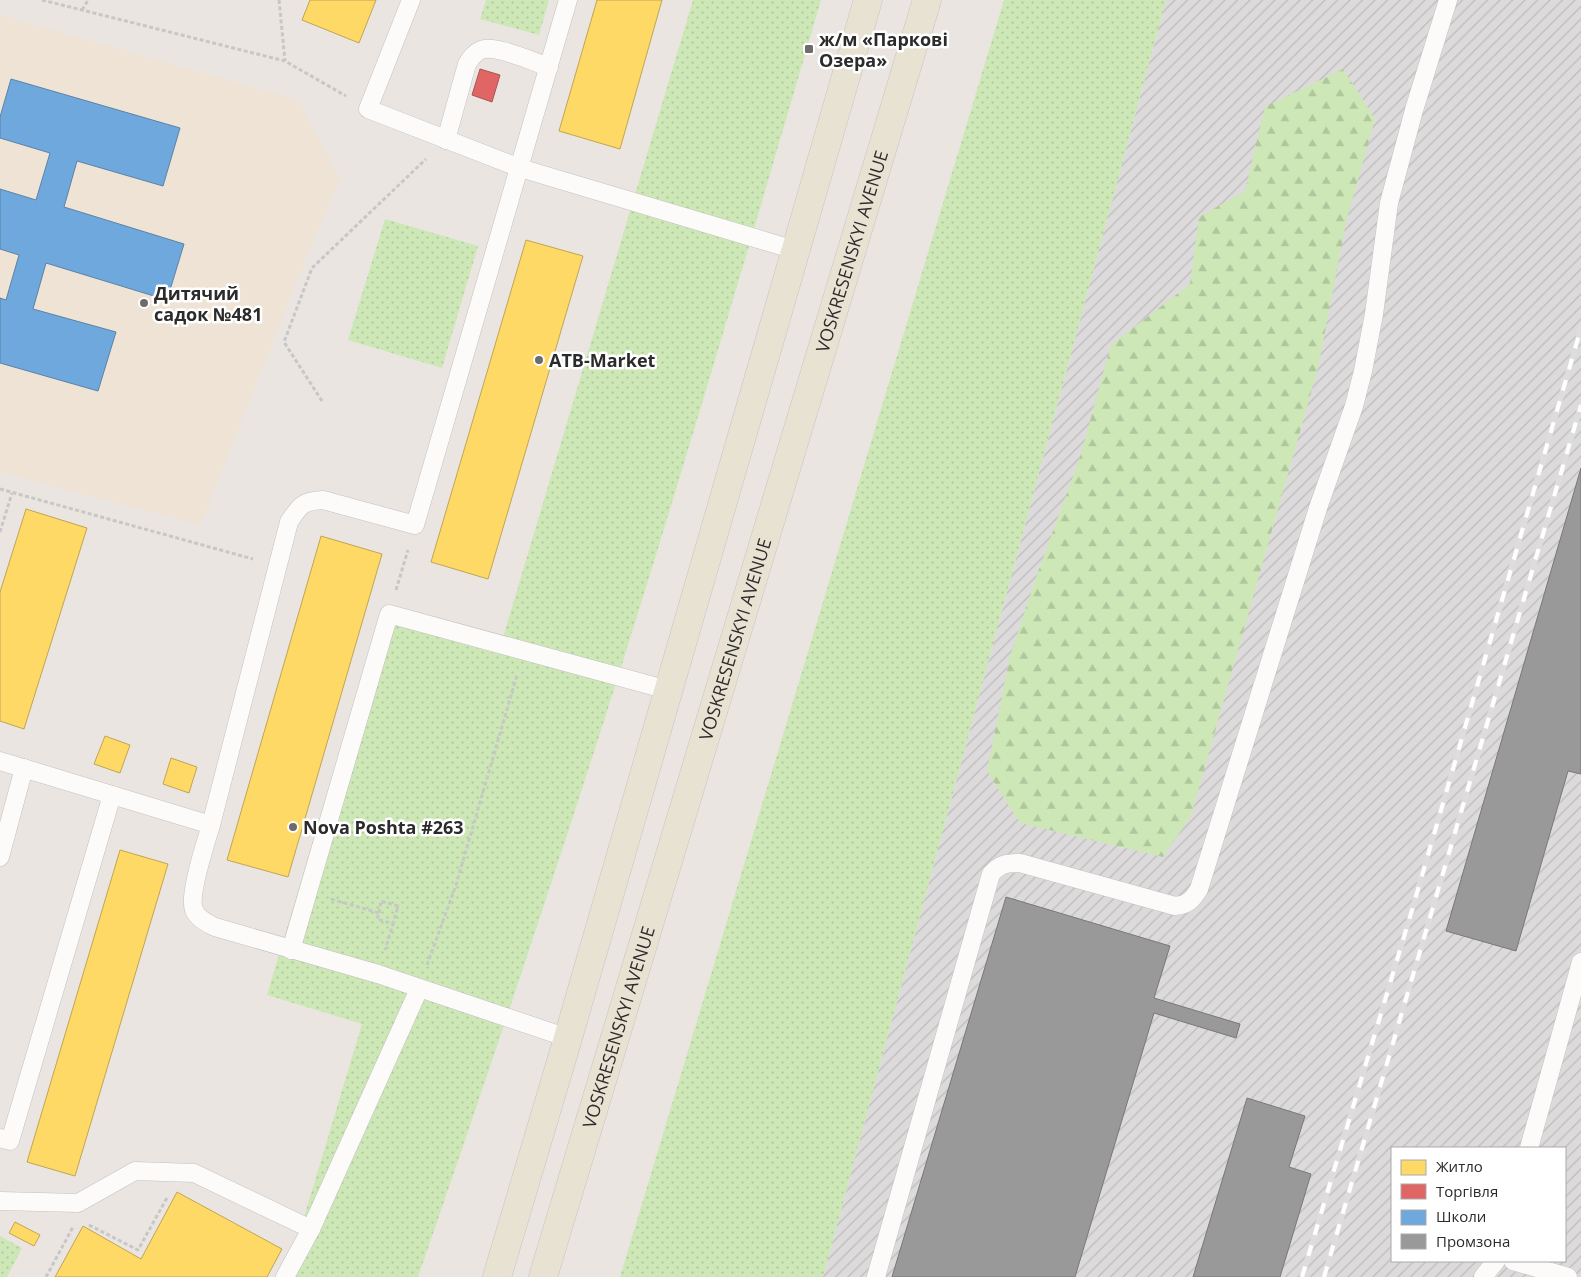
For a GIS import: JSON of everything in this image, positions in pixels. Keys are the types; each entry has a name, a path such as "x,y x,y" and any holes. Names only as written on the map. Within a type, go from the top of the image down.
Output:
{"main road":[{"path":"497,1277 568,1038 868,0"},
{"name":"VOSKRESENSKYI AVENUE","path":"543,1277 927,0"}],"lane":[{"path":"411,0 368,108 520,168 795,250"},
{"path":"568,0 415,525 323,500 308,501 298,508 289,522 193,893 194,909 202,920 215,927 378,974 419,990 568,1038"},
{"path":"876,1277 991,874 997,867 1005,863 1020,863 1175,906 1183,906 1192,901 1199,889 1318,508 1354,406 1374,314 1389,202 1414,110 1448,0"},
{"path":"446,140 468,64 474,53 483,49 494,49 549,67"},
{"path":"291,950 389,614 668,690"},
{"path":"0,761 211,825"},
{"path":"0,857 24,768"},
{"path":"0,1138 10,1141 112,795"},
{"path":"1529,1147 1581,962"},
{"path":"285,1277 311,1229 419,990"},
{"path":"0,1201 78,1203 135,1171 194,1173 311,1229"},
{"path":"1483,1277 1495,1262"},
{"path":"1516,1262 1568,1277"}],"path":[{"path":"42,0 286,61 368,108"},
{"path":"82,10 88,0"},
{"path":"279,0 286,61"},
{"path":"322,401 284,342 312,268 446,140"},
{"path":"0,489 278,566"},
{"path":"0,532 12,493"},
{"path":"389,614 415,525"},
{"path":"419,990 456,886 524,650"},
{"path":"308,892 378,913"},
{"path":"378,974 393,924 398,906 382,901 377,919 393,924"},
{"path":"86,1224 138,1250 170,1193"},
{"path":"46,1277 78,1219"}],"shaded area":[{"path":"1166,0 1581,0 1581,1277 823,1277"},
{"name":"Дитячий садок №481","path":"0,15 298,100 340,178 302,268 200,525 0,472"}],"green space":[{"path":"486,0 549,0 539,35 480,19"},
{"path":"693,0 821,0 696,424 618,677 520,978 418,1277 286,1277 362,1024 267,995 379,619 498,654"},
{"path":"1004,0 1166,0 823,1277 620,1277"},
{"path":"1343,69 1375,119 1346,222 1318,368 1191,816 1163,857 1020,823 987,771 1010,656 1080,457 1111,345 1190,284 1199,217 1245,191 1265,107"},
{"path":"385,219 478,246 442,368 348,340"},
{"path":"0,1236 22,1248 7,1277 0,1277"}],"building: Житло":[{"path":"310,0 376,0 359,43 302,20"},
{"path":"597,0 662,0 620,149 559,131"},
{"path":"526,240 583,256 488,579 431,562"},
{"path":"26,509 87,528 24,729 0,721 0,592"},
{"path":"321,536 382,554 288,877 227,860"},
{"path":"105,736 130,745 120,773 94,764"},
{"path":"171,758 197,767 189,793 163,784"},
{"path":"120,850 168,864 75,1176 27,1162"},
{"path":"177,1192 282,1249 267,1277 55,1277 83,1226 141,1259"},
{"path":"15,1222 40,1235 34,1246 9,1233"}],"building: Торгівля":[{"path":"480,69 500,75 492,102 472,95"}],"building: Школи":[{"path":"11,79 180,128 163,186 77,161 64,207 184,244 167,300 46,263 33,309 116,332 98,391 0,363 0,298 6,300 19,255 0,249 0,189 36,200 50,153 0,138 0,117"}],"building: Промзона":[{"path":"1581,468 1581,774 1568,771 1516,951 1446,931"},
{"path":"1006,897 1170,946 1154,998 1240,1024 1236,1038 1154,1013 1075,1277 892,1277"},
{"path":"1247,1098 1305,1116 1289,1167 1311,1174 1280,1277 1193,1277"}],"railway":[{"path":"1302,1277 1412,910 1581,328"},
{"path":"1324,1277 1581,405"}],"place":[{"name":"ж/м «Паркові Озера»","path":"809,49"},
{"name":"Дитячий садок №481","path":"144,303"},
{"name":"ATB-Market","path":"539,360"},
{"name":"Nova Poshta #263","path":"293,827"}]}
